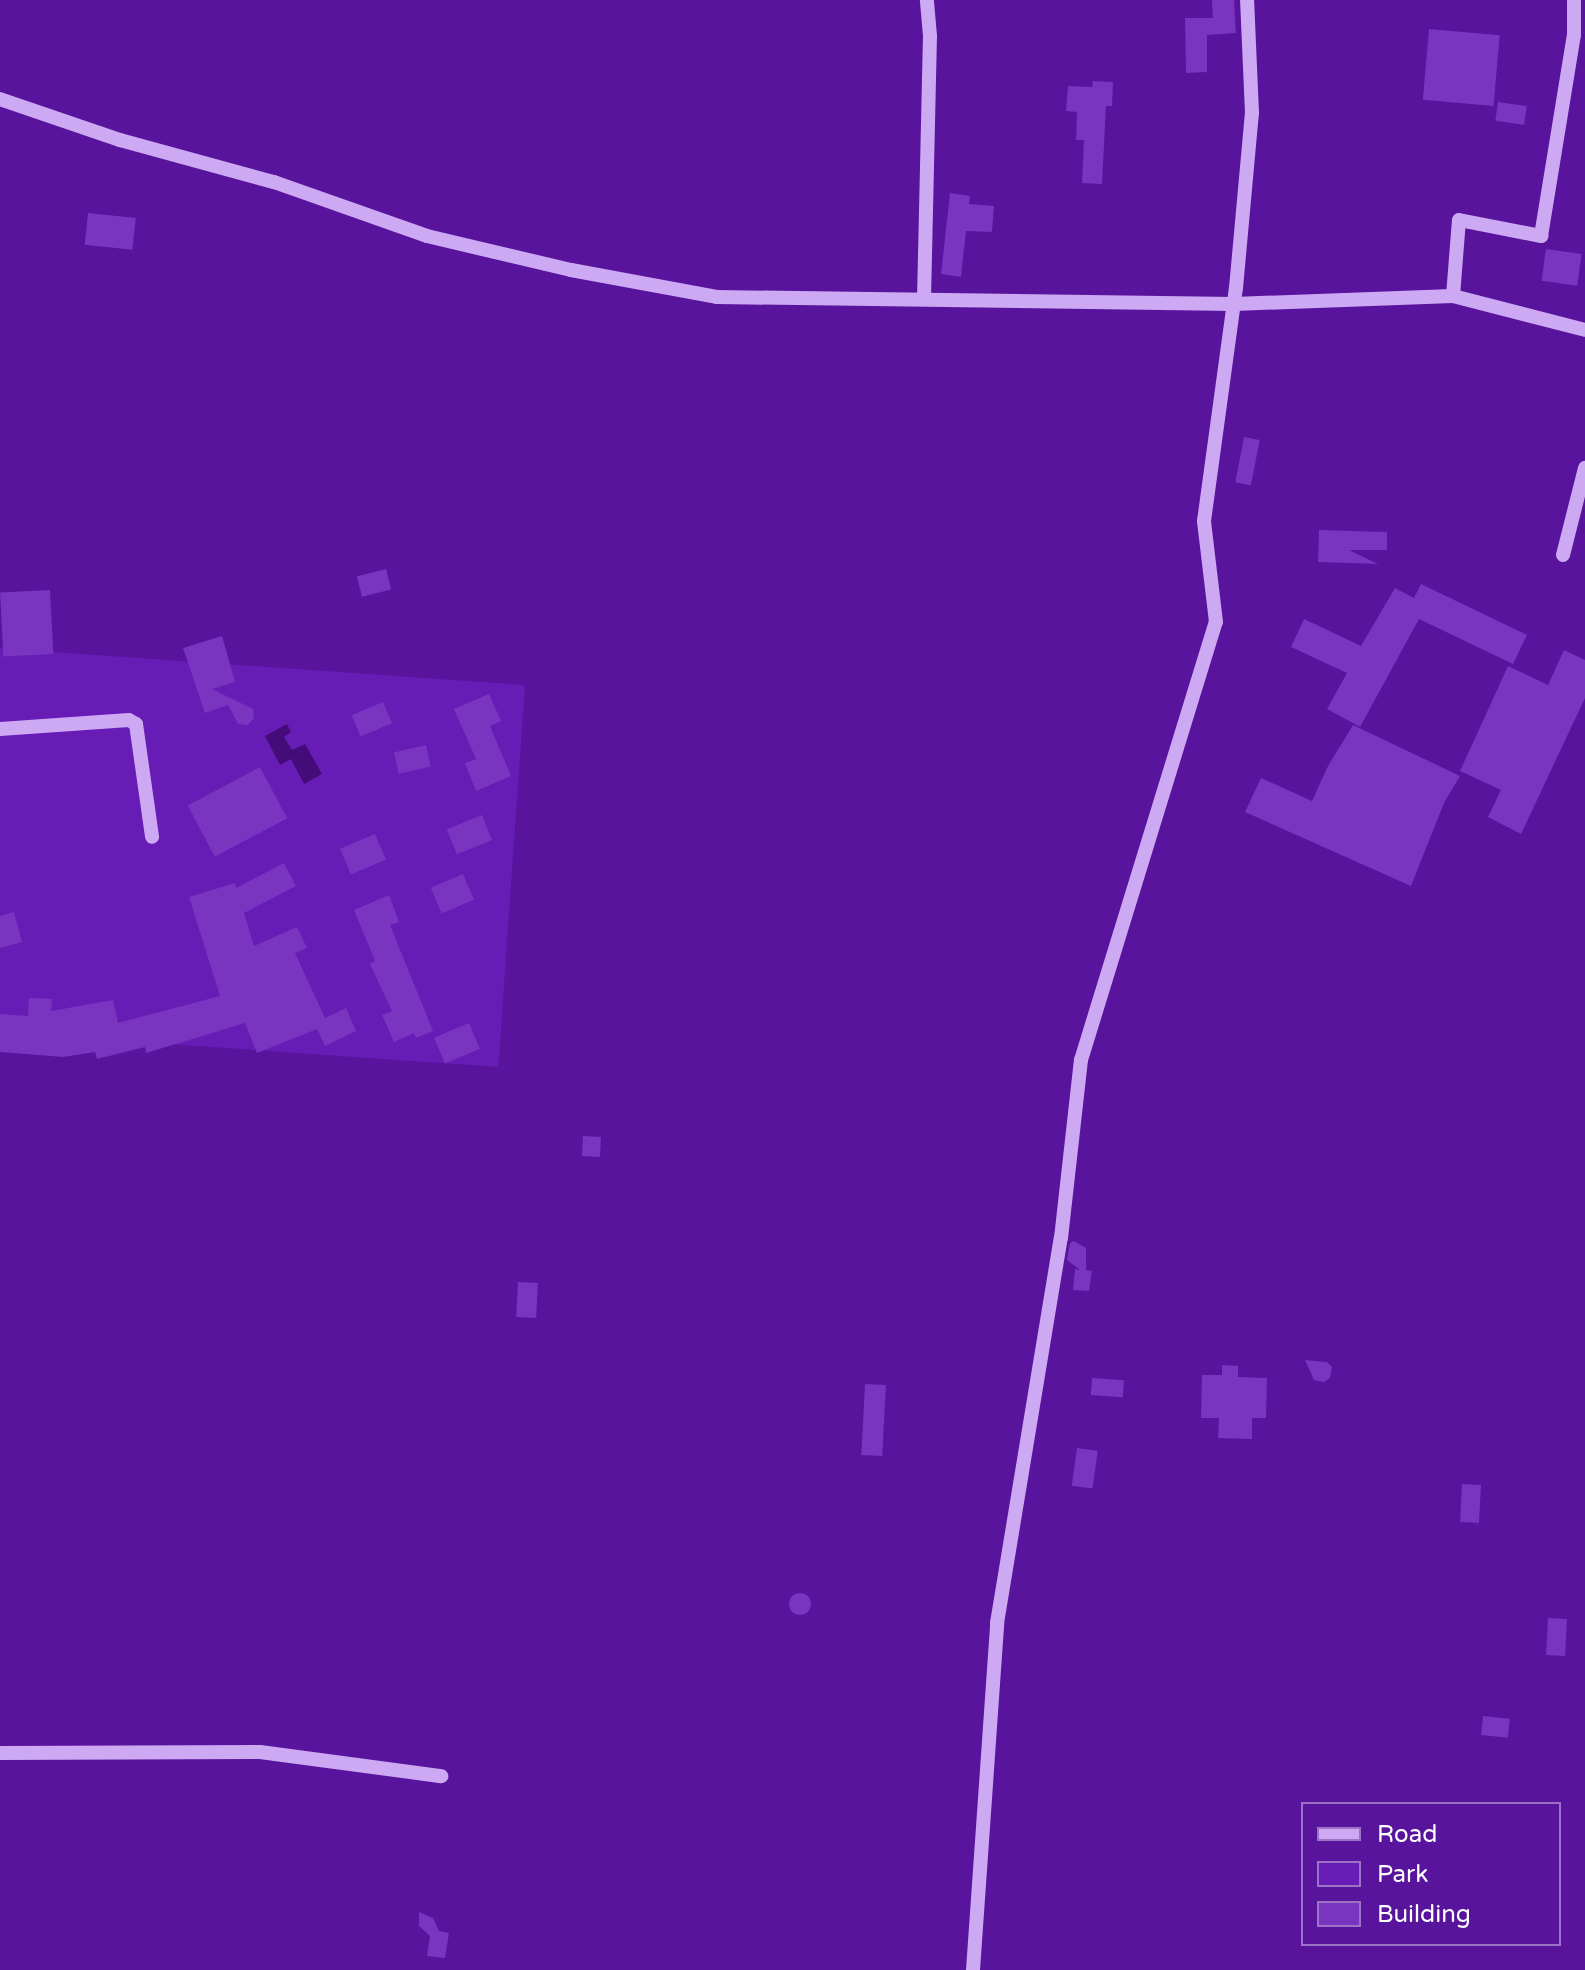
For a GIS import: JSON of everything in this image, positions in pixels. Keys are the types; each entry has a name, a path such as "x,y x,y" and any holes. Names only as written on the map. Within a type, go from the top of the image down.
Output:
{"street":[{"path":"924,299 930,36 927,0"},
{"path":"973,1970 997,1623 1061,1238 1081,1060 1216,622 1204,521 1234,304 1252,113 1247,0"},
{"path":"1453,296 1459,220 1541,236 1574,35 1574,0"},
{"path":"0,99 120,140 274,182 427,236 571,270 717,297 1234,304 1453,296 1585,330"},
{"path":"1563,555 1585,468"},
{"path":"0,729 129,720 136,724 152,837"},
{"path":"0,1753 260,1752 441,1776"}],"green space":[{"path":"0,648 525,685 498,1067 0,1032"}],"shaded area":[{"path":"287,724 291,732 284,737 292,750 305,744 322,774 304,784 291,759 280,765 265,736"}],"building":[{"path":"1212,0 1234,0 1236,33 1207,35 1207,72 1186,73 1185,18 1213,18"},
{"path":"1429,29 1500,35 1494,106 1423,100"},
{"path":"1093,81 1113,82 1112,106 1106,106 1102,184 1082,183 1084,140 1076,140 1077,112 1066,111 1068,86 1092,87"},
{"path":"1498,102 1527,106 1524,125 1495,121"},
{"path":"950,193 970,196 969,204 994,206 992,232 966,231 961,277 941,274"},
{"path":"88,213 136,218 132,250 85,245"},
{"path":"1546,249 1582,254 1577,286 1542,281"},
{"path":"1244,437 1260,440 1251,485 1235,482"},
{"path":"1319,530 1387,532 1387,550 1349,550 1378,564 1318,562"},
{"path":"386,569 391,589 362,597 357,576"},
{"path":"1421,584 1527,635 1513,664 1419,619 1360,727 1327,709 1347,673 1291,647 1304,619 1361,646 1395,588 1414,598"},
{"path":"50,590 53,654 3,657 0,593"},
{"path":"222,636 235,682 212,689 253,709 254,718 248,725 238,724 228,705 205,713 183,648"},
{"path":"1564,650 1585,660 1585,698 1521,834 1488,817 1501,790 1460,771 1508,666 1548,685"},
{"path":"489,694 501,721 490,726 511,776 476,791 465,763 476,759 454,709"},
{"path":"383,702 392,723 361,736 352,715"},
{"path":"1353,725 1460,776 1444,803 1411,886 1245,812 1261,778 1312,801 1328,766"},
{"path":"426,745 431,766 399,774 394,752"},
{"path":"260,767 287,818 215,857 188,805"},
{"path":"482,815 492,840 457,854 447,829"},
{"path":"375,834 386,860 351,875 340,849"},
{"path":"284,863 296,886 244,913 254,946 297,927 307,948 295,953 325,1018 346,1008 356,1031 325,1046 317,1029 257,1053 245,1023 146,1053 145,1047 97,1059 95,1052 63,1057 0,1052 0,1014 28,1016 29,998 52,999 51,1011 113,1000 118,1023 220,996 189,897 235,883 236,888"},
{"path":"463,874 474,900 442,913 431,888"},
{"path":"389,895 399,922 390,925 433,1031 416,1038 414,1033 394,1042 382,1015 392,1011 370,964 375,961 354,910"},
{"path":"14,912 22,942 0,948 0,916"},
{"path":"469,1023 480,1049 445,1064 434,1038"},
{"path":"583,1136 601,1137 600,1157 582,1156"},
{"path":"1074,1241 1086,1248 1086,1270 1092,1271 1089,1291 1073,1290 1075,1269 1080,1270 1067,1260 1070,1243"},
{"path":"518,1282 538,1283 536,1318 516,1317"},
{"path":"1305,1360 1327,1362 1332,1367 1330,1378 1324,1382 1314,1380"},
{"path":"1222,1365 1238,1366 1238,1377 1267,1378 1266,1418 1252,1418 1252,1439 1218,1438 1219,1418 1201,1418 1202,1375 1222,1375"},
{"path":"1092,1378 1124,1380 1123,1397 1091,1395"},
{"path":"865,1384 886,1385 882,1456 861,1455"},
{"path":"1077,1448 1098,1451 1093,1489 1072,1486"},
{"path":"1462,1484 1481,1485 1479,1523 1460,1522"},
{"path":"800,1593 808,1596 811,1604 808,1612 800,1615 792,1612 789,1604 792,1596"},
{"path":"1548,1618 1567,1619 1565,1656 1546,1655"},
{"path":"1483,1716 1510,1719 1508,1738 1481,1735"},
{"path":"419,1912 433,1918 439,1931 449,1933 445,1958 427,1956 430,1936 419,1926"}]}
